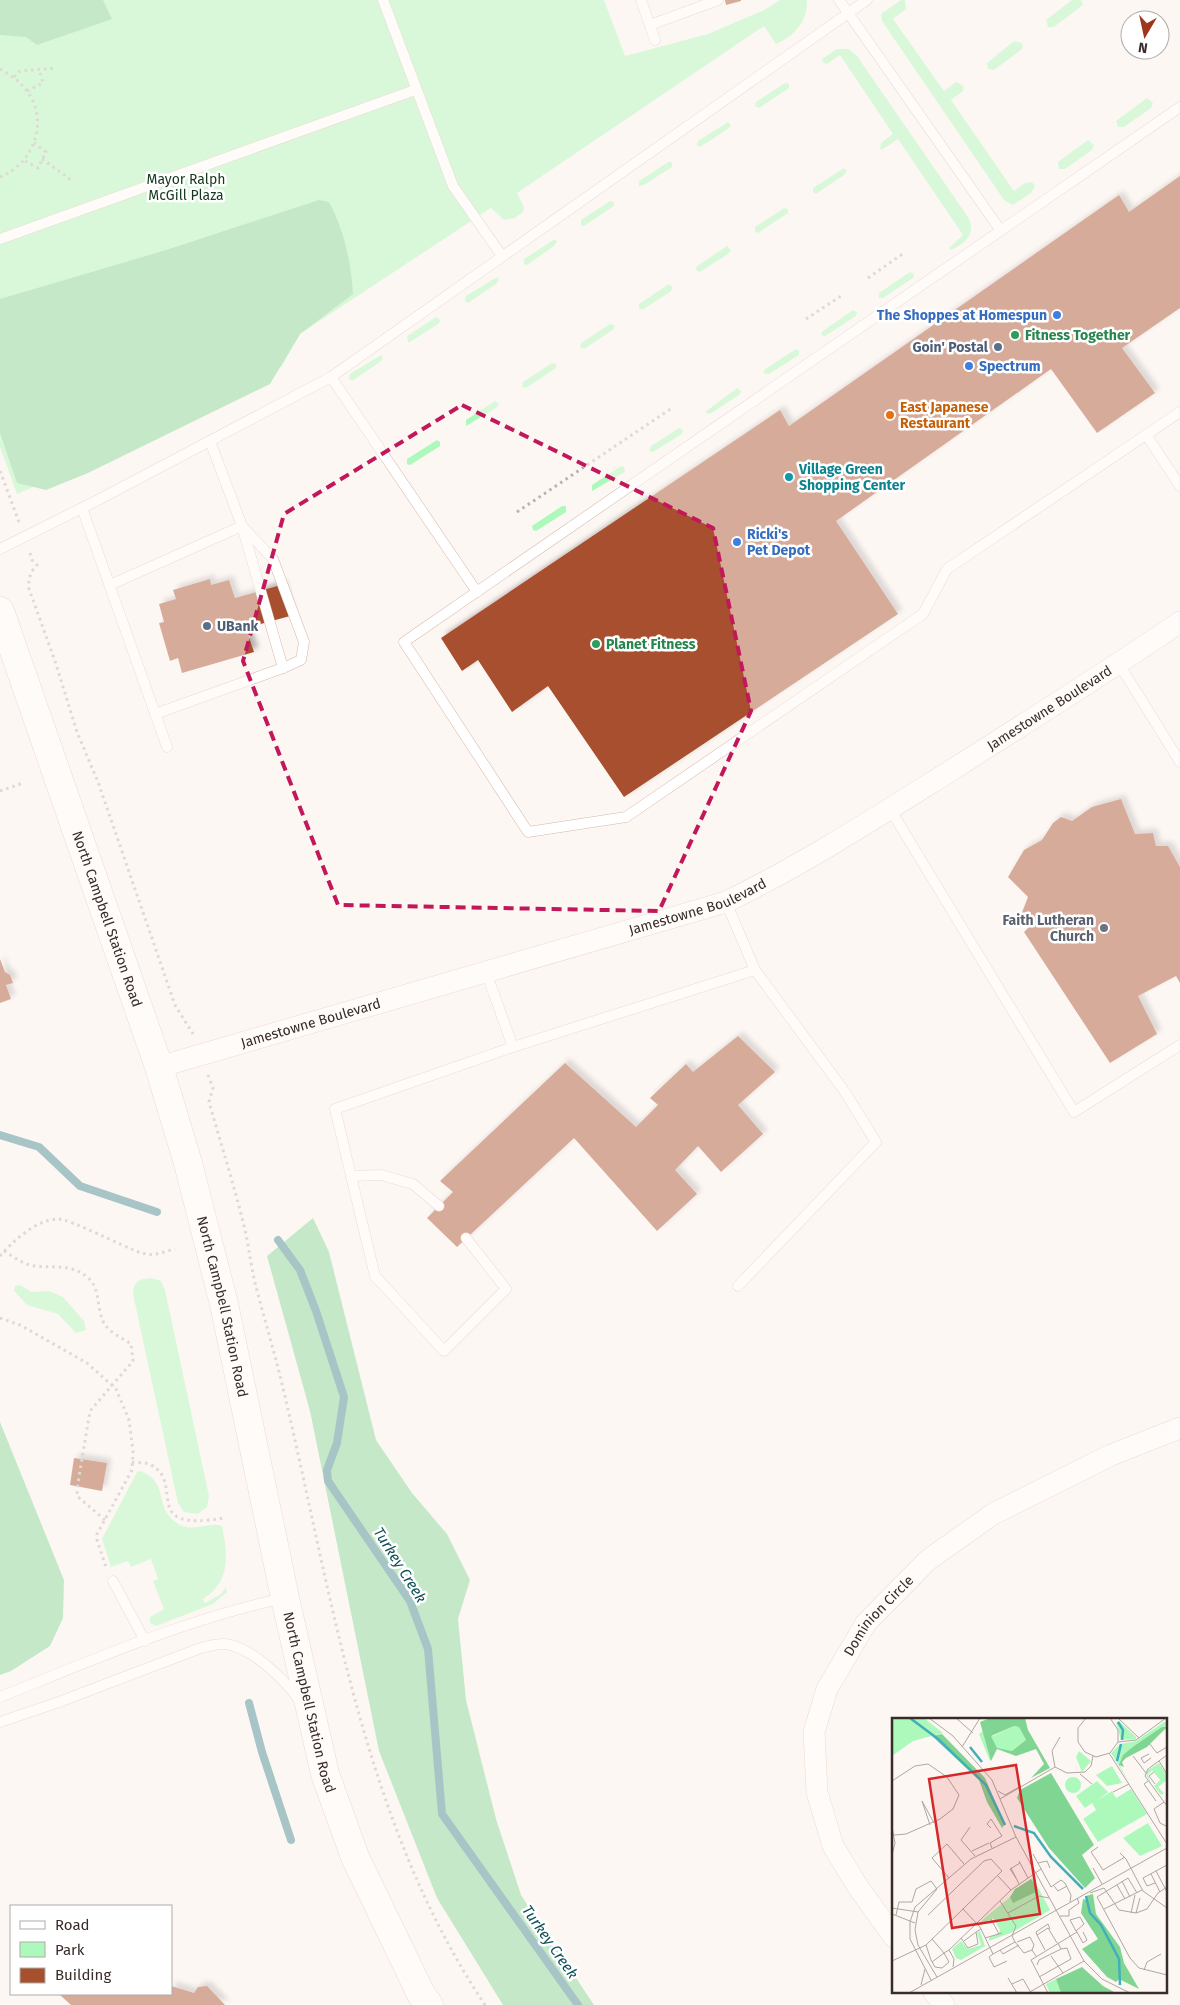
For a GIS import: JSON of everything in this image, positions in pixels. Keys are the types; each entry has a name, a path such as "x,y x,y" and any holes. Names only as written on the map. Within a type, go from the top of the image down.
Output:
{"main road":[{"name":"North Campbell Station Road","path":"0,611 159,1066 188,1163 224,1304 285,1598 325,1774 355,1857 428,2005"}],"street":[{"name":"Jamestowne Boulevard","path":"159,1066 726,902 783,874 890,809 1120,664 1180,622"},
{"name":"Dominion Circle","path":"892,1934 858,1887 833,1846 817,1792 814,1732 827,1689 866,1623 928,1560 993,1514 1111,1455 1180,1428"},
{"path":"934,1992 944,2005"}],"lane":[{"path":"383,0 415,90 454,186 502,256"},
{"path":"641,0 655,40"},
{"path":"650,25 718,0"},
{"path":"839,0 1001,231"},
{"path":"0,549 331,377 867,0"},
{"path":"0,240 415,90"},
{"path":"1180,107 404,642 528,832 626,817 923,614 947,569 1180,412"},
{"path":"331,377 476,592"},
{"path":"1147,436 1180,486"},
{"path":"210,441 242,526 283,668"},
{"path":"82,508 167,748"},
{"path":"110,586 242,526"},
{"path":"155,714 301,660 304,642 273,559 242,526"},
{"path":"1120,664 1180,762"},
{"path":"890,809 1074,1112 1180,1046"},
{"path":"726,902 755,970 845,1092 876,1142 738,1286"},
{"path":"466,1238 506,1289 444,1351 375,1276 335,1109 513,1047 755,970"},
{"path":"486,972 513,1047"},
{"path":"351,1176 381,1175 414,1184 439,1206"},
{"path":"113,1581 145,1641"},
{"path":"0,1697 237,1608 285,1598"},
{"path":"0,1722 214,1644 227,1644 241,1650 268,1667 284,1681 312,1719"}],"path":[{"path":"14,78 20,71 56,68"},
{"path":"27,91 43,83 38,69"},
{"path":"0,70 14,78 27,91 34,103 37,116 34,143 24,161 11,173 0,177"},
{"path":"24,161 38,168 46,152 34,143"},
{"path":"42,159 74,182"},
{"path":"868,278 904,253"},
{"path":"806,319 844,294"},
{"path":"517,512 672,408"},
{"path":"0,791 22,783"},
{"path":"0,1256 44,1221 60,1218 141,1253 153,1255 176,1249"},
{"path":"4,1251 21,1262 34,1266 72,1268 88,1277 95,1287 101,1318 106,1328 131,1344 134,1353 133,1361 110,1385 90,1411 77,1496 104,1520"},
{"path":"0,1318 20,1325 87,1363 116,1389 129,1420 132,1470 97,1534 97,1540 113,1581"},
{"path":"132,1462 150,1464 161,1473 169,1506 176,1517 199,1522 224,1518"}],"highlighted area":[{"path":"462,405 713,528 751,711 659,911 338,905 243,661 284,514"}],"green space":[{"name":"Mayor Ralph McGill Plaza","path":"0,0 604,0 625,56 708,34 764,10 780,0 807,0 807,8 799,27 783,41 776,44 764,26 517,193 524,207 523,212 515,218 504,220 491,208 300,334 282,366 266,378 115,452 17,494 0,447"},
{"path":"0,0 103,0 112,19 37,45 26,37 0,35"},
{"path":"901,0 905,0 906,9 893,19 944,91 956,82 964,86 963,91 951,100 1014,191 1025,183 1032,182 1035,186 1031,193 1013,205 1004,200 882,21 881,14"},
{"path":"1072,0 1081,0 1083,5 1054,27 1048,27 1046,20"},
{"path":"1014,41 1022,43 1023,47 1021,50 994,70 988,69 987,63"},
{"path":"837,49 849,49 857,56 968,217 971,228 970,233 961,245 951,250 949,248 963,235 898,139 880,149 881,143 893,134 840,55 827,64 823,63 822,59"},
{"path":"785,83 789,84 789,88 759,108 755,106 756,102"},
{"path":"1147,98 1153,103 1151,108 1124,127 1118,127 1116,121"},
{"path":"728,122 731,125 728,129 700,147 697,145 698,141"},
{"path":"1088,140 1094,145 1092,150 1065,169 1059,169 1058,162"},
{"path":"670,161 672,167 644,185 639,186 639,181"},
{"path":"844,168 847,171 844,175 816,194 813,192 813,188"},
{"path":"319,200 329,202 343,235 351,270 353,294 300,334 270,384 88,473 46,490 17,483 0,433 0,299 163,251"},
{"path":"610,201 614,202 614,206 584,226 581,225 581,220"},
{"path":"784,208 788,209 788,213 758,233 755,232 755,227"},
{"path":"555,239 557,242 554,246 527,265 524,264 524,259"},
{"path":"727,246 731,250 728,254 700,272 696,270 697,266"},
{"path":"910,272 914,274 913,278 883,298 879,298 879,293"},
{"path":"497,277 499,280 496,284 468,303 465,301 466,296"},
{"path":"669,284 673,288 670,292 642,310 639,308 639,304"},
{"path":"853,310 857,312 856,316 825,336 821,335 823,331"},
{"path":"436,317 441,320 438,324 408,342 407,336"},
{"path":"610,324 614,325 614,329 584,349 580,347 581,343"},
{"path":"796,349 799,351 799,355 769,374 763,373 765,369"},
{"path":"381,355 383,358 380,362 352,381 349,379 350,374"},
{"path":"552,363 556,364 556,368 526,388 522,387 523,382"},
{"path":"737,388 741,391 739,395 710,414 705,412"},
{"path":"495,401 499,404 496,408 466,426 466,420"},
{"path":"679,428 683,430 682,434 653,452 649,451 651,446"},
{"path":"437,440 440,442 440,446 410,465 407,464 407,459"},
{"path":"621,466 624,467 625,472 592,491 592,485"},
{"path":"562,506 566,506 566,512 536,531 533,530 532,526"},
{"path":"313,1218 329,1252 376,1440 412,1493 447,1534 470,1580 458,1619 466,1700 496,1819 521,1895 594,2005 503,2005 437,1898 379,1751 310,1411 267,1256"},
{"path":"151,1278 161,1281 165,1290 209,1496 207,1507 198,1514 184,1512 178,1503 133,1294 136,1283"},
{"path":"20,1285 32,1292 49,1291 63,1297 84,1321 86,1330 76,1333 58,1314 27,1305 14,1291 15,1286"},
{"path":"0,1422 64,1580 63,1618 50,1646 11,1671 0,1675"},
{"path":"141,1471 150,1476 155,1482 165,1510 170,1517 177,1523 188,1527 222,1526 226,1547 223,1576 219,1584 203,1599 205,1603 221,1594 226,1587 227,1592 213,1604 156,1626 150,1623 150,1617 164,1609 153,1581 158,1579 151,1559 131,1567 128,1561 111,1567 102,1539 137,1472"}],"building":[{"path":"725,0 741,0 741,1 726,5"},
{"name":"Village Green Shopping Center","path":"1180,176 1180,308 1122,348 1155,393 1097,433 1051,369 836,521 898,614 624,797 548,686 512,712 478,660 462,671 441,638 780,410 789,426 1119,195 1129,212"},
{"name":"UBank","path":"210,579 211,585 229,580 235,598 281,585 290,616 246,628 254,652 182,673 178,658 170,661 159,623 164,622 159,604 176,599 173,590"},
{"name":"Faith Lutheran Church","path":"1121,799 1135,834 1153,833 1156,846 1168,846 1180,867 1180,983 1176,976 1138,996 1157,1034 1110,1063 1024,932 1031,925 1021,915 1028,897 1008,877 1024,850 1042,840 1053,823 1061,817 1072,821 1092,807"},
{"path":"0,959 5,972 10,975 13,983 6,985 11,999 0,1003"},
{"path":"738,1036 775,1072 738,1105 763,1134 721,1172 698,1146 675,1170 697,1194 657,1231 574,1138 457,1247 427,1218 453,1192 440,1181 565,1063 636,1127 658,1105 650,1098 686,1064 693,1072"},
{"path":"74,1458 107,1463 102,1491 70,1485"},
{"path":"172,1986 194,1993 198,1987 207,1986 225,2005 71,2005 60,1995 172,1995"}],"waterway":[{"name":"Turkey Creek","path":"0,1135 39,1147 80,1186 157,1212"},
{"name":"Turkey Creek","path":"278,1240 300,1270 316,1311 344,1397 337,1443 327,1470 328,1481 410,1601 428,1649 442,1814 578,2005"},
{"path":"249,1703 262,1752 291,1840"}],"place":[{"name":"The Shoppes at Homespun","path":"1057,315"},
{"name":"Fitness Together","path":"1015,335"},
{"name":"Goin' Postal","path":"998,347"},
{"name":"Spectrum","path":"969,366"},
{"name":"East Japanese Restaurant","path":"890,415"},
{"name":"Village Green Shopping Center","path":"789,477"},
{"name":"Ricki's Pet Depot","path":"737,542"},
{"name":"UBank","path":"207,626"},
{"name":"Planet Fitness","path":"596,644"},
{"name":"Faith Lutheran Church","path":"1104,928"}]}
